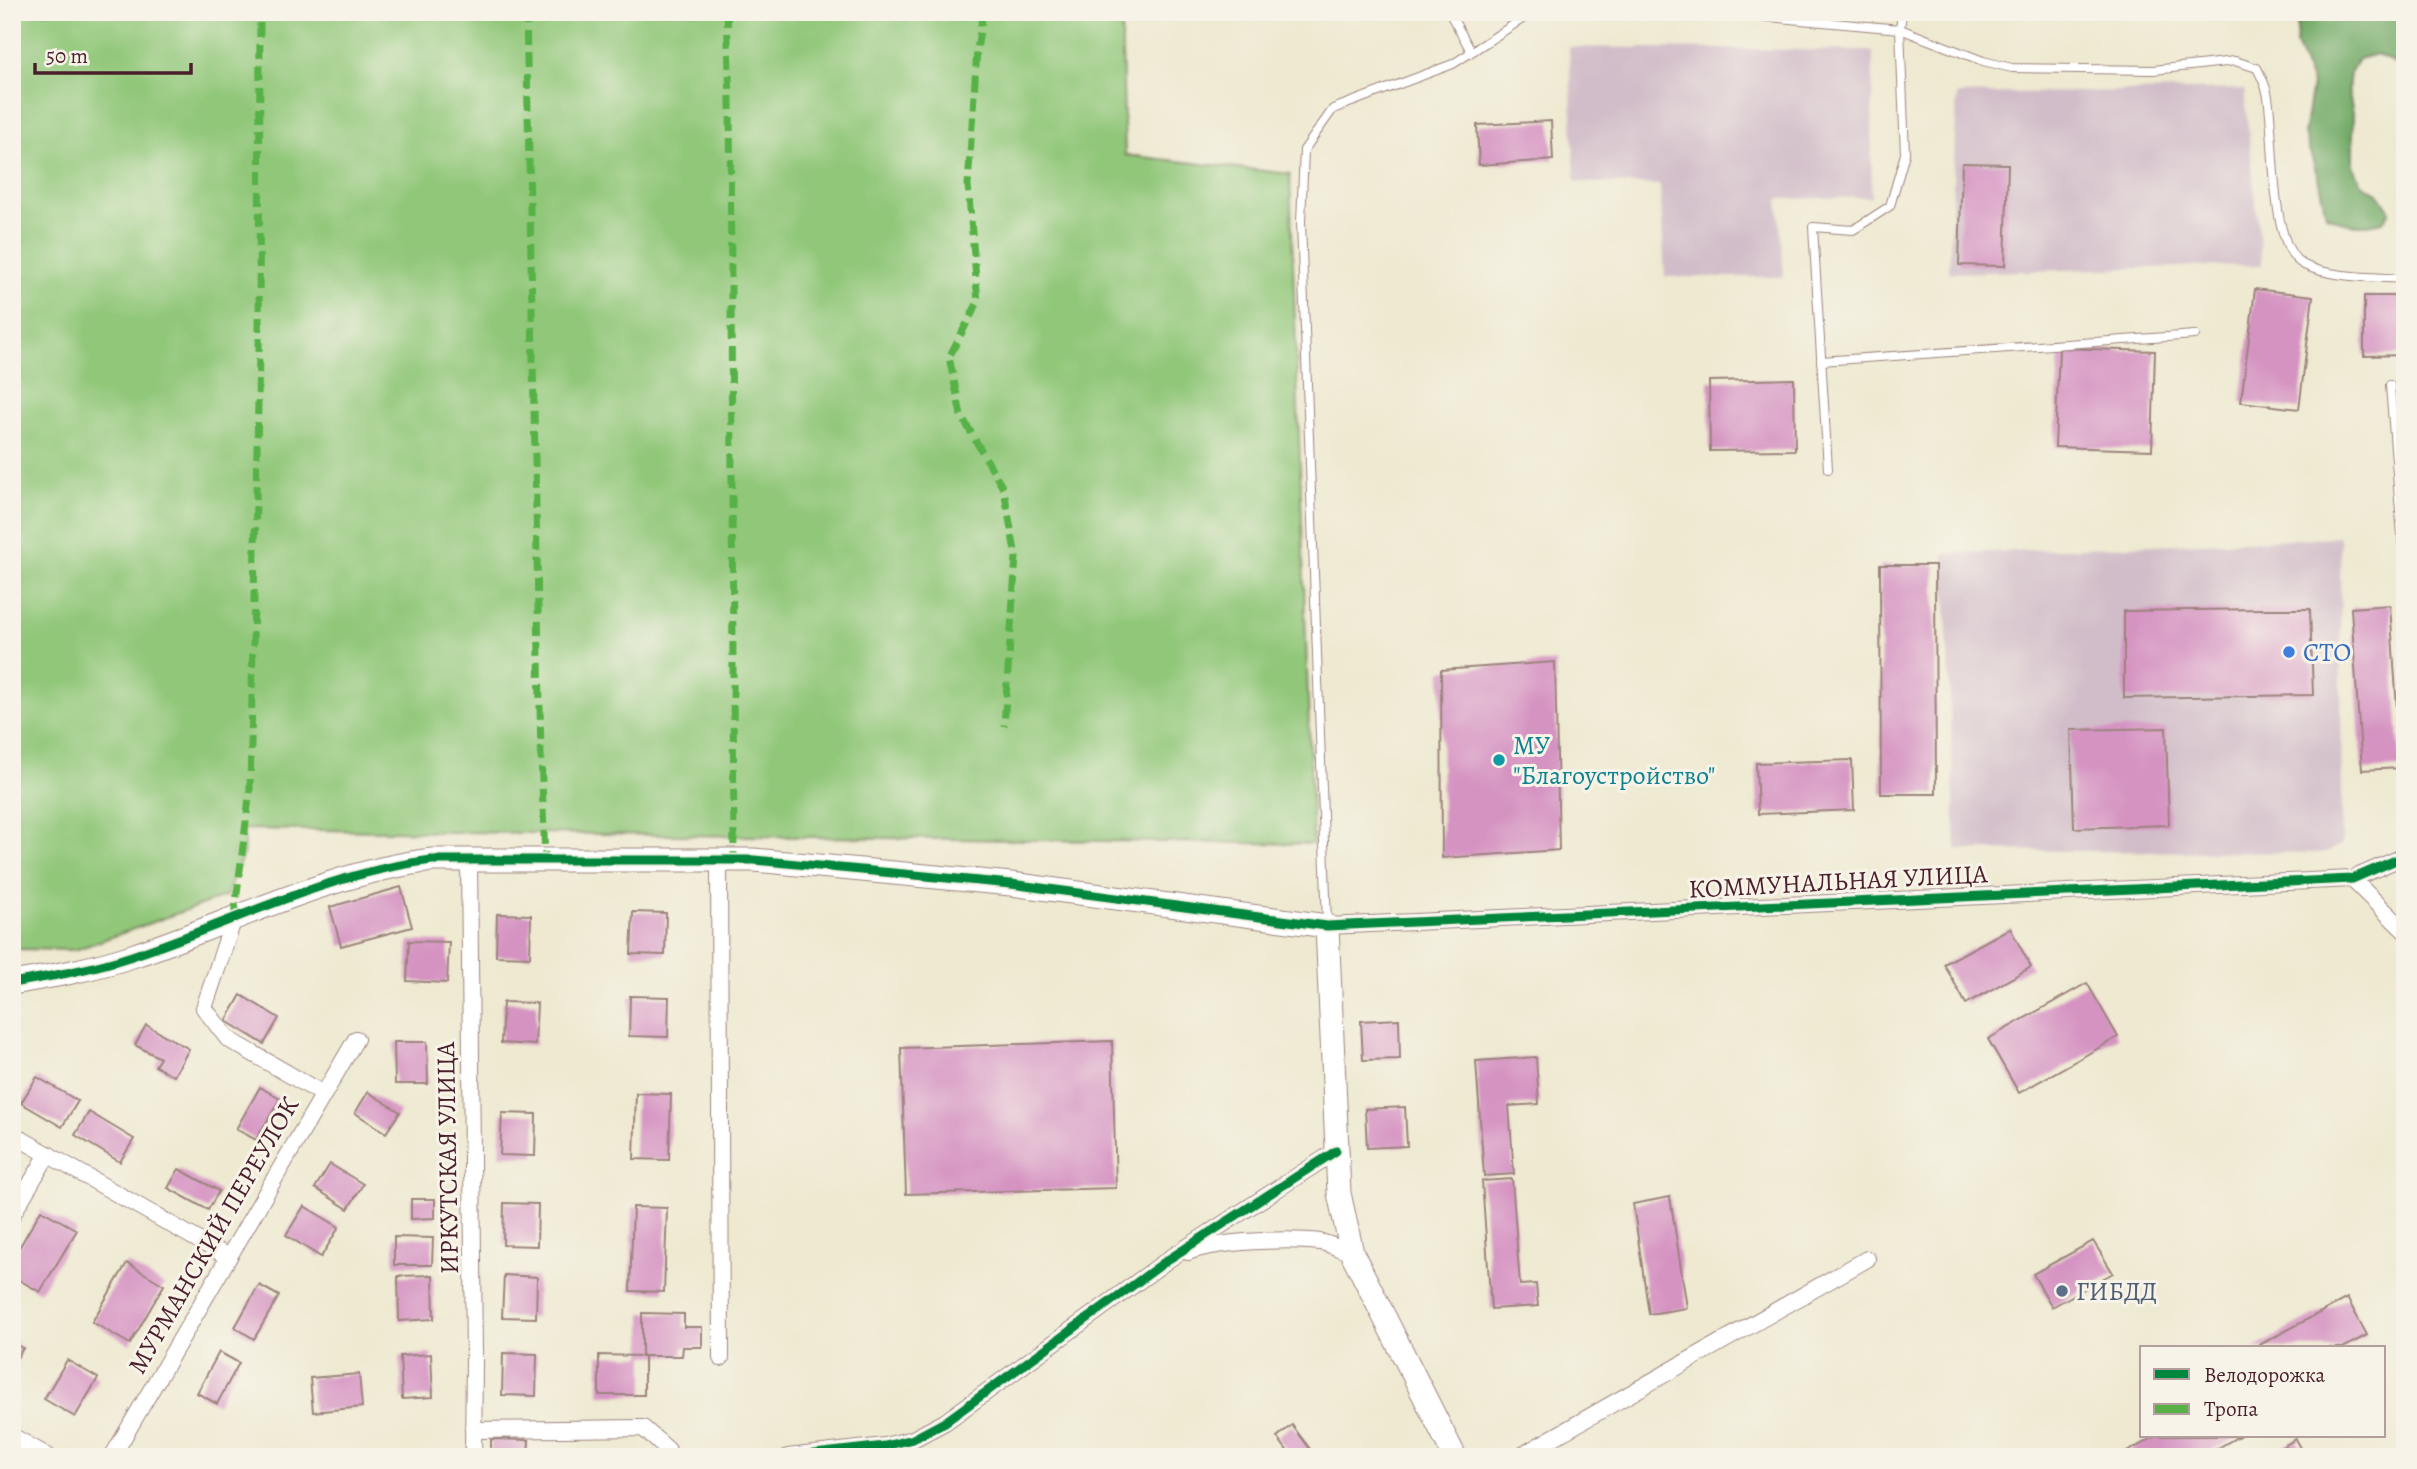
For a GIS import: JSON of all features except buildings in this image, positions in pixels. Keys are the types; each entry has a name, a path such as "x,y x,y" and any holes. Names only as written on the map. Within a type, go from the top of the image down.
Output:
{"street":[{"path":"2405,856 2352,879 2405,931"},
{"path":"12,982 72,972 131,956 325,884 399,864 468,859 754,860 1011,884 1327,926 1339,1193 1352,1253 1455,1457"},
{"name":"ИРКУТСКАЯ УЛИЦА","path":"468,859 473,1457"},
{"path":"719,860 721,1358"},
{"name":"КОММУНАЛЬНАЯ УЛИЦА","path":"1327,926 2352,879"},
{"path":"234,918 204,1008 228,1039 323,1094"},
{"name":"МУРМАНСКИЙ ПЕРЕУЛОК","path":"112,1457 356,1039"},
{"path":"12,1134 228,1257"},
{"path":"788,1457 885,1446 913,1439 945,1422 1169,1259 1336,1151"},
{"path":"12,1214 48,1154"},
{"path":"1169,1259 1216,1244 1303,1241 1324,1243 1352,1253"},
{"path":"1519,1457 1867,1259"},
{"path":"473,1430 643,1428 668,1450"},
{"path":"12,1436 49,1457"}],"lane":[{"path":"1448,12 1471,51"},
{"path":"1327,926 1301,222 1304,150 1334,109 1453,64 1533,12"},
{"path":"1713,12 1900,29 1983,61 2012,68 2154,70 2235,61 2258,68 2267,92 2280,227 2291,252 2303,265 2326,271 2405,279"},
{"path":"1828,469 1813,227 1853,230 1890,206 1905,154 1900,29 1902,12"},
{"path":"1821,361 2195,335"},
{"path":"2390,385 2405,573"}],"shaded area":[{"path":"1569,47 1873,51 1871,197 1778,199 1784,277 1665,277 1660,185 1575,182"},
{"path":"2244,89 2262,265 1949,273 1957,94"},
{"path":"2340,537 2342,844 2327,853 1956,850 1944,554"}],"green space":[{"path":"12,12 1121,12 1125,155 1290,174 1313,844 244,829 244,852 226,896 75,950 12,949"},
{"path":"2295,12 2405,12 2405,72 2377,54 2358,59 2350,73 2348,90 2353,113 2353,165 2362,184 2378,193 2390,211 2383,222 2354,224 2326,215 2318,177 2304,134 2312,84 2296,44 2298,17"}],"marked path":[{"path":"234,918 250,790 259,353 260,12"},
{"path":"526,12 545,859"},
{"path":"727,12 730,100 734,860"},
{"path":"983,12 977,50 968,185 978,302 949,357 961,415 1004,490 1016,557 1004,726"}],"cycle path":[{"path":"12,983 117,961 317,887 432,860 754,860 1011,884 1327,926 2352,879 2405,856"},
{"path":"788,1457 885,1446 913,1439 945,1422 1169,1259 1336,1151"}],"place":[{"name":"СТО","path":"2289,652"},
{"name":"МУ \"Благоустройство\"","path":"1499,760"},
{"name":"ГИБДД","path":"2062,1291"}]}
